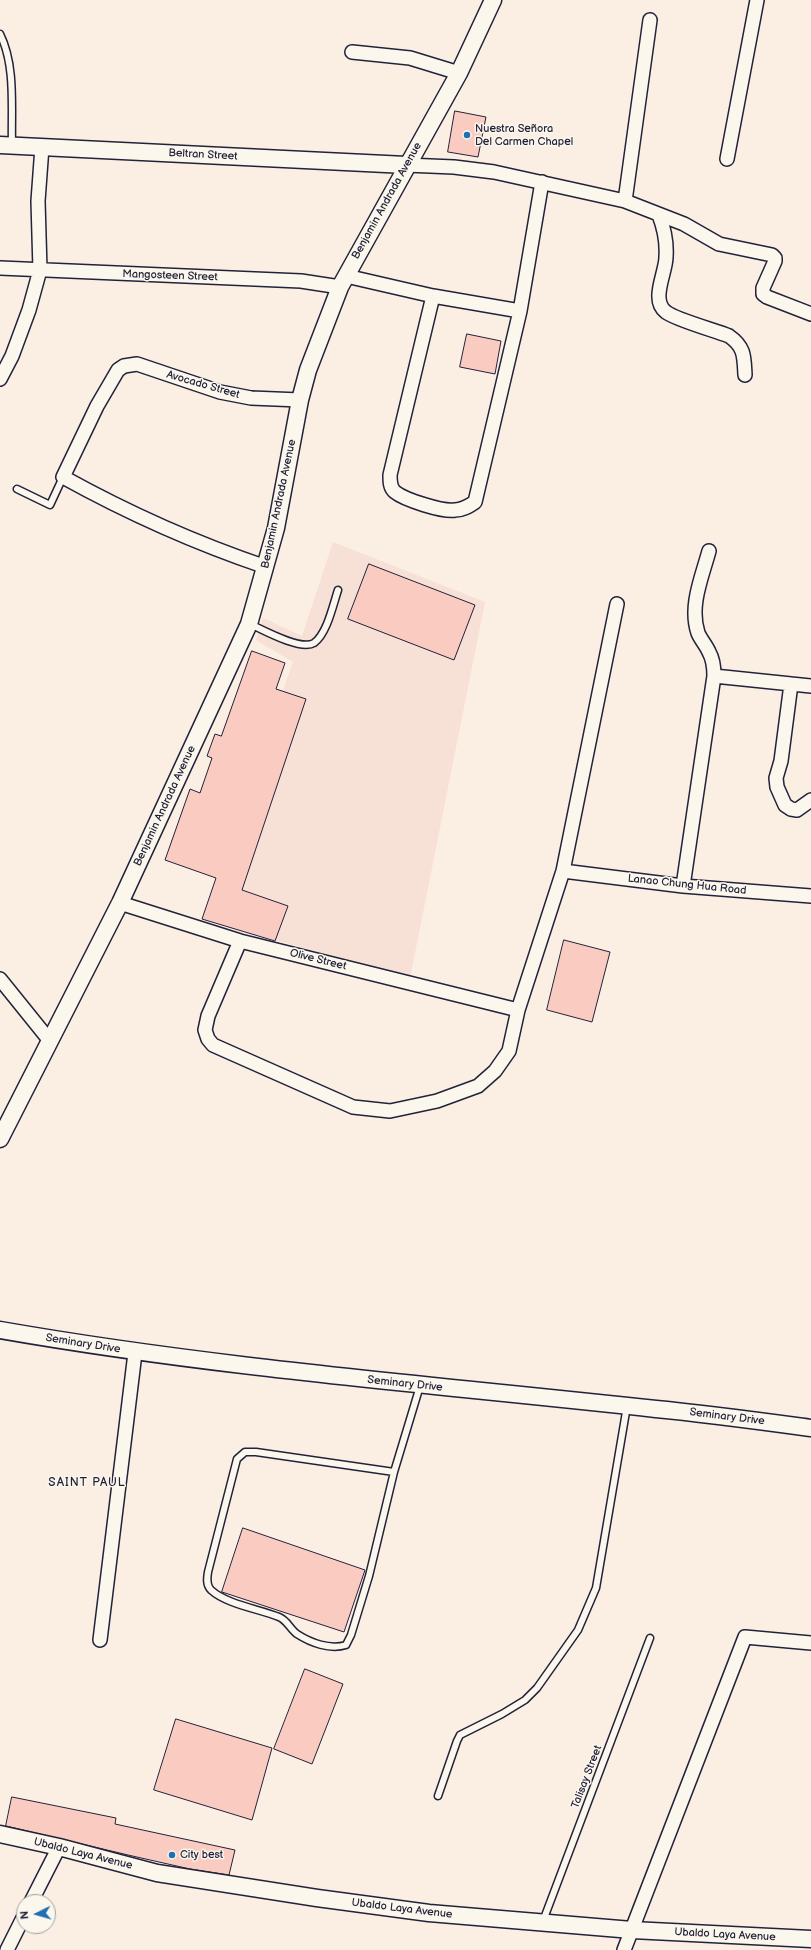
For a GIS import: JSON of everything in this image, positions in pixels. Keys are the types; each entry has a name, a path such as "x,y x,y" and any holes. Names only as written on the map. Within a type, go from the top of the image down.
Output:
{"street":[{"name":"Benjamin Andrada Avenue","path":"0,1139 120,903 249,624 276,528 300,400 308,370 343,282 406,166 459,73 493,0"},
{"path":"727,159 757,0"},
{"path":"625,201 650,20"},
{"path":"352,52 410,58 459,73"},
{"name":"Beltran Street","path":"6,145 406,166"},
{"path":"0,379 12,356 29,310 40,270 38,201 42,147"},
{"path":"406,166 454,167 494,172 625,201 684,224 719,244 774,256 774,266 763,288 763,294 767,297 811,314"},
{"path":"433,296 390,475 390,484 396,492 417,503 454,511 475,502 520,311 542,182"},
{"path":"659,215 664,229 666,255 666,270 658,288 659,302 665,312 729,336 738,342 744,353 745,375"},
{"name":"Mangosteen Street","path":"0,268 343,282 520,311"},
{"name":"Avocado Street","path":"63,477 108,386 118,370 124,366 138,364 220,392 251,398 300,400"},
{"path":"63,477 114,506 211,548 266,567"},
{"path":"683,886 714,676 714,665 709,651 699,634 695,620 694,607 709,551"},
{"path":"240,941 208,1016 205,1030 208,1039 213,1045 354,1107 390,1110 437,1101 478,1086 495,1071 509,1051 518,1010 563,871 617,604"},
{"path":"714,676 811,686"},
{"path":"791,684 781,761 776,778 777,787 785,805 791,809 797,810 811,800"},
{"name":"Lanao Chung Hua Road","path":"563,871 683,886 811,896"},
{"name":"Olive Street","path":"120,903 240,941 518,1010"},
{"path":"0,979 50,1040"},
{"name":"Seminary Drive","path":"0,1330 135,1353 420,1386 627,1406 811,1428"},
{"path":"100,1640 135,1353"},
{"path":"624,1950 745,1636 811,1644"},
{"name":"Ubaldo Laya Avenue","path":"0,1834 59,1847 157,1873 429,1913 632,1930 811,1940"},
{"path":"35,1894 59,1847"},
{"path":"7,1950 16,1932"}],"lane":[{"path":"0,34 5,44 10,78 6,145"},
{"path":"17,490 50,505 63,477"},
{"path":"249,624 290,642 307,645 314,643 326,627 338,590"},
{"path":"394,1472 256,1452 245,1452 237,1459 208,1572 207,1581 210,1588 220,1597 281,1617 296,1634 315,1642 337,1648 346,1645 351,1635 369,1576 394,1472 420,1386"},
{"path":"438,1796 460,1735 502,1714 533,1692 578,1630 596,1588 627,1406"},
{"name":"Talisay Street","path":"542,1923 650,1638"}],"shaded area":[{"path":"333,542 485,602 410,978 202,919 293,662 256,640 263,618 302,636"}],"building":[{"name":"Nuestra Señora Del Carmen Chapel","path":"455,111 486,117 478,157 448,152"},
{"path":"467,334 501,341 495,374 460,367"},
{"path":"369,564 475,605 454,660 348,619"},
{"path":"252,651 285,663 276,689 306,699 242,890 288,906 275,941 202,919 216,878 165,860 190,789 200,793 212,758 207,756 215,734 221,736"},
{"path":"564,940 610,952 592,1022 547,1010"},
{"path":"243,1528 365,1570 344,1632 222,1592"},
{"path":"305,1669 343,1684 312,1764 274,1749"},
{"path":"176,1719 272,1748 252,1820 154,1790"},
{"path":"12,1797 116,1818 115,1824 235,1850 229,1875 190,1869 6,1826"}],"place":[{"name":"Nuestra Señora Del Carmen Chapel","path":"467,135"},
{"name":"City best","path":"172,1855"}],"district":[{"name":"SAINT PAUL","path":"87,1483"}]}
